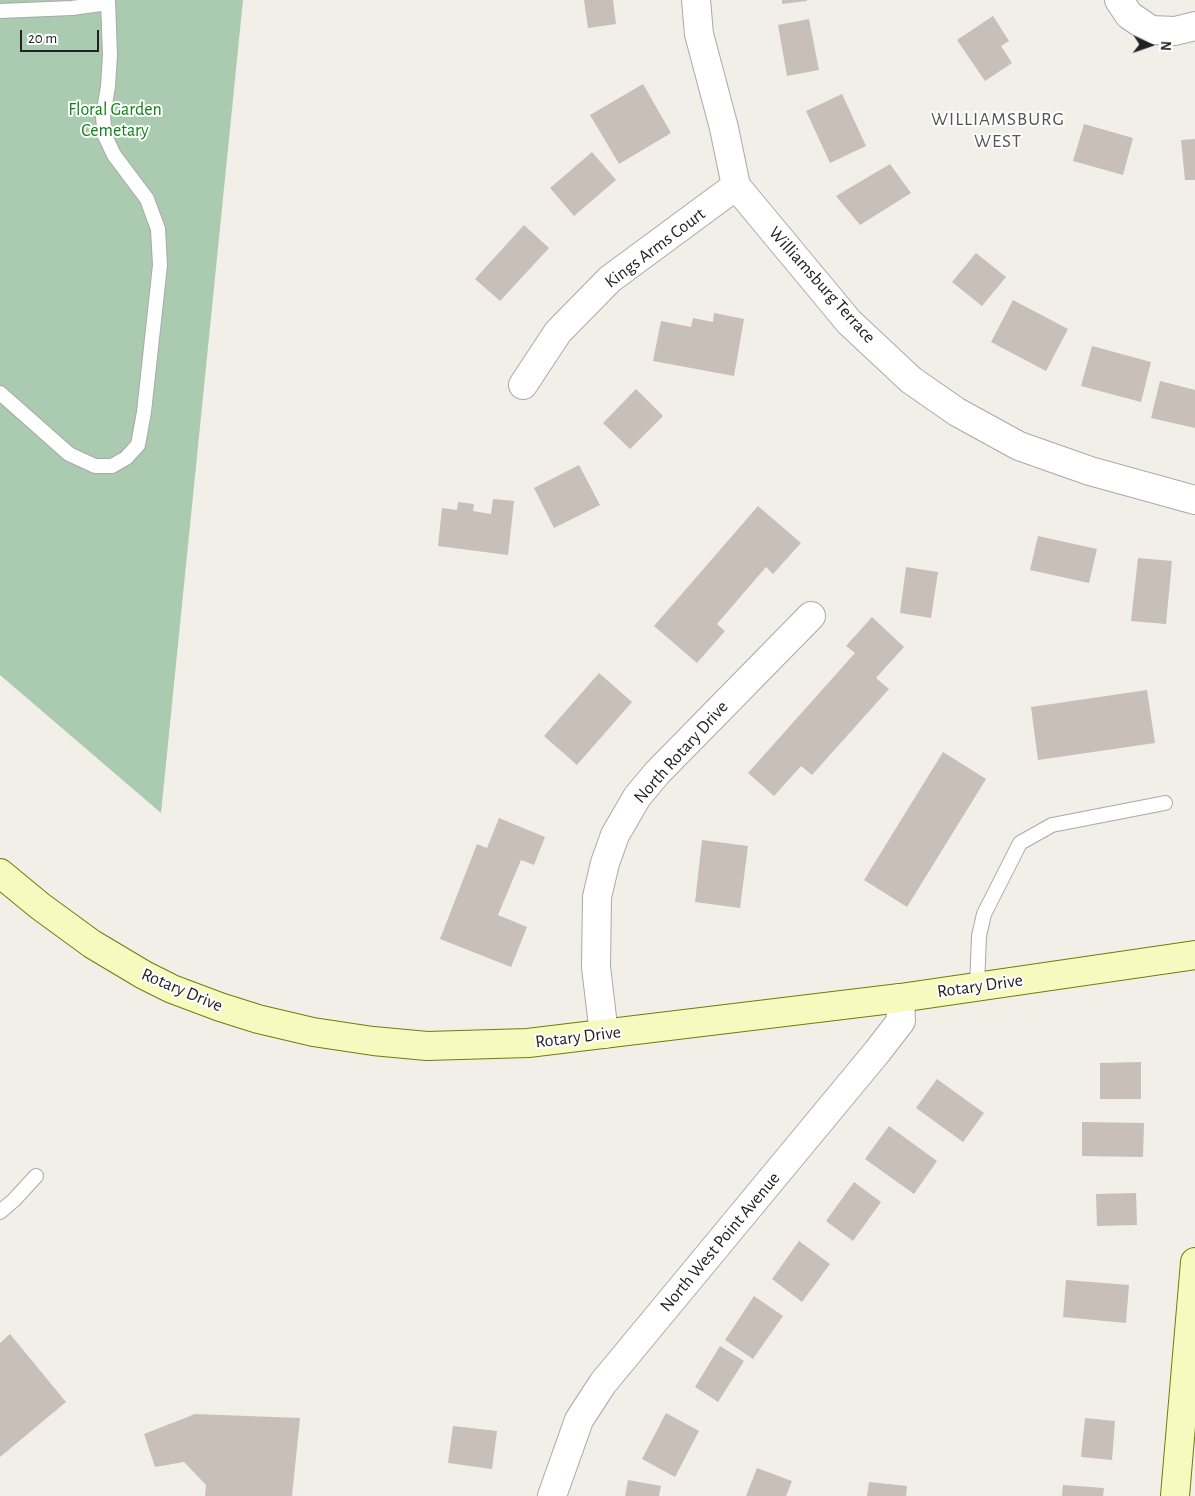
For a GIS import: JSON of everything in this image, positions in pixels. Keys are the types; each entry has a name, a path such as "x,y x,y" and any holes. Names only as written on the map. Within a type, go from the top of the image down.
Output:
{"street":[{"name":"Williamsburg Terrace","path":"696,0 699,34 724,128 736,186 849,322 911,380 957,412 1019,446 1090,471 1195,500"},
{"path":"1119,0 1129,15 1151,30 1175,31 1195,26"},
{"name":"Kings Arms Court","path":"523,385 558,332 610,278 736,186"},
{"name":"North Rotary Drive","path":"604,1034 596,967 597,897 605,863 615,835 637,797 652,779 811,616"},
{"name":"Rotary Drive","path":"0,873 40,906 92,944 144,975 220,1007 258,1019 313,1032 373,1041 427,1046 528,1043 604,1034 900,998 1195,954"},
{"name":"North West Point Avenue","path":"552,1496 579,1420 603,1383 901,1022 900,998"},
{"path":"1174,1496 1195,1262"}],"lane":[{"path":"0,12 72,8 108,2 110,55 103,117 105,136 114,155 147,199 158,229 160,265 144,412 138,445 126,458 112,466 95,466 69,454 0,393"},
{"path":"977,987 979,936 984,914 1020,843 1052,825 1165,802"},
{"path":"0,1212 36,1176"}],"green space":[{"name":"Floral Garden Cemetary","path":"0,0 243,0 161,813 0,675"}],"building":[{"path":"584,0 613,0 616,24 588,28"},
{"path":"782,0 807,0 807,1 782,4"},
{"path":"993,16 1009,41 1001,46 1012,63 985,81 957,40"},
{"path":"809,19 819,70 787,76 778,25"},
{"path":"643,84 671,133 619,164 590,115"},
{"path":"842,94 866,146 830,163 806,111"},
{"path":"1084,124 1133,138 1123,175 1073,161"},
{"path":"1195,139 1195,180 1185,180 1181,140"},
{"path":"592,152 616,180 574,216 550,188"},
{"path":"890,164 911,193 860,225 836,196"},
{"path":"524,225 549,248 500,301 475,279"},
{"path":"976,253 1006,277 982,306 952,282"},
{"path":"1013,300 1068,329 1046,371 991,342"},
{"path":"714,313 744,319 734,376 653,361 661,321 691,327 693,318 713,322"},
{"path":"1092,346 1151,362 1141,402 1081,386"},
{"path":"1160,381 1195,390 1195,428 1151,418"},
{"path":"636,389 663,416 630,449 603,423"},
{"path":"579,465 600,505 554,528 534,488"},
{"path":"493,499 514,501 508,555 438,546 442,508 457,510 458,502 474,504 473,511 491,514"},
{"path":"758,506 801,543 773,574 766,567 717,624 725,631 697,663 654,626"},
{"path":"1038,536 1097,549 1089,583 1030,570"},
{"path":"1138,558 1172,561 1166,624 1131,621"},
{"path":"906,567 938,572 931,618 900,613"},
{"path":"872,617 904,647 876,678 889,689 812,775 801,766 774,796 748,773 855,653 846,646"},
{"path":"599,673 632,702 577,765 544,736"},
{"path":"1147,690 1155,743 1038,760 1031,707"},
{"path":"943,752 986,779 907,907 864,880"},
{"path":"499,818 545,837 534,865 521,860 498,915 527,927 511,967 440,939 477,844 487,848"},
{"path":"702,840 748,846 740,908 695,902"},
{"path":"1141,1062 1141,1099 1100,1099 1100,1063"},
{"path":"937,1079 984,1113 963,1142 916,1108"},
{"path":"1082,1122 1144,1123 1143,1157 1082,1156"},
{"path":"889,1126 937,1161 914,1194 865,1159"},
{"path":"854,1182 881,1202 853,1241 826,1221"},
{"path":"1136,1193 1137,1225 1097,1226 1096,1194"},
{"path":"799,1241 830,1264 802,1302 772,1279"},
{"path":"1066,1280 1129,1285 1126,1323 1063,1317"},
{"path":"754,1296 783,1316 753,1359 725,1340"},
{"path":"10,1334 66,1402 0,1457 0,1343"},
{"path":"720,1346 744,1361 718,1402 695,1387"},
{"path":"666,1413 699,1431 675,1477 642,1459"},
{"path":"195,1414 300,1418 292,1496 205,1496 206,1485 184,1462 155,1467 144,1434"},
{"path":"1085,1418 1115,1421 1112,1460 1081,1457"},
{"path":"453,1426 497,1431 492,1469 448,1463"},
{"path":"757,1468 792,1481 786,1496 746,1496"},
{"path":"628,1480 661,1486 659,1496 625,1496"},
{"path":"869,1482 907,1486 906,1496 867,1496"},
{"path":"1063,1485 1104,1488 1103,1496 1062,1496"}],"district":[{"name":"WILLIAMSBURG WEST","path":"998,130"}]}
